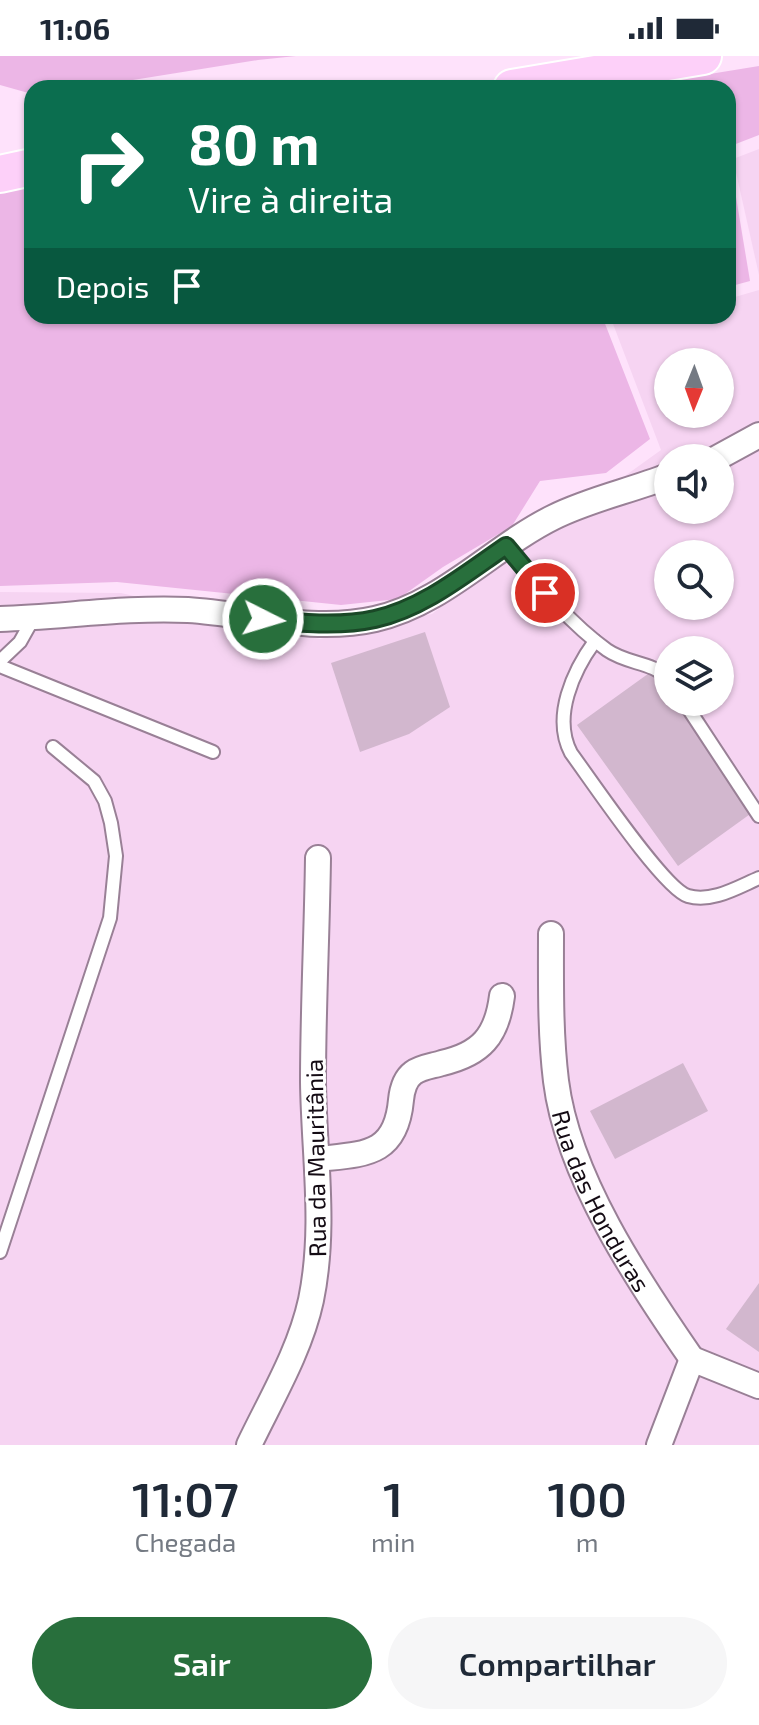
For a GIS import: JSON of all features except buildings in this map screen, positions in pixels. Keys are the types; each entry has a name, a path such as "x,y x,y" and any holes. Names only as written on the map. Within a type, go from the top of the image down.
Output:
{"main road":[{"path":"560,80 703,56"},
{"path":"0,174 24,169"}],"street":[{"path":"734,449 759,435"},
{"path":"0,619 102,611 187,610 288,622 330,623 375,619 418,604 553,517 654,480"},
{"name":"Rua da Mauritânia","path":"249,1445 297,1345 310,1303 318,1258 321,1218 313,1084 318,858"},
{"name":"Rua das Honduras","path":"551,934 556,1084 572,1145 595,1200 667,1323 692,1359"},
{"path":"318,1159 364,1154 382,1146 395,1131 406,1081 414,1072 465,1058 479,1049 499,1017 502,996"},
{"path":"659,1445 692,1359 759,1386"}],"lane":[{"path":"506,546 545,593 595,641 622,659 654,667"},
{"path":"34,617 20,642 0,663 213,752"},
{"path":"595,641 581,659 569,689 564,735 571,753 672,887 686,896 702,898 721,895 759,878"},
{"path":"693,716 759,816"},
{"path":"0,1252 110,918 116,856 105,801 94,781 53,747"}],"shaded area":[{"path":"0,56 296,56 133,80 24,80 24,92 0,85"},
{"path":"759,66 759,135 736,144 736,80 673,80"},
{"path":"759,149 759,275 736,172 736,158"},
{"path":"24,184 24,324 605,324 650,439 606,473 540,481 512,526 443,567 398,599 341,605 117,582 0,586 0,189"},
{"path":"736,197 750,281 736,285"},
{"path":"759,290 759,1445 0,1445 0,592 121,593 320,639 432,614 499,562 654,455 654,524 734,524 734,444 659,444 613,324 736,324 736,297"}],"route":[{"path":"263,619 330,623 375,619 418,604 506,546 545,593"}]}
